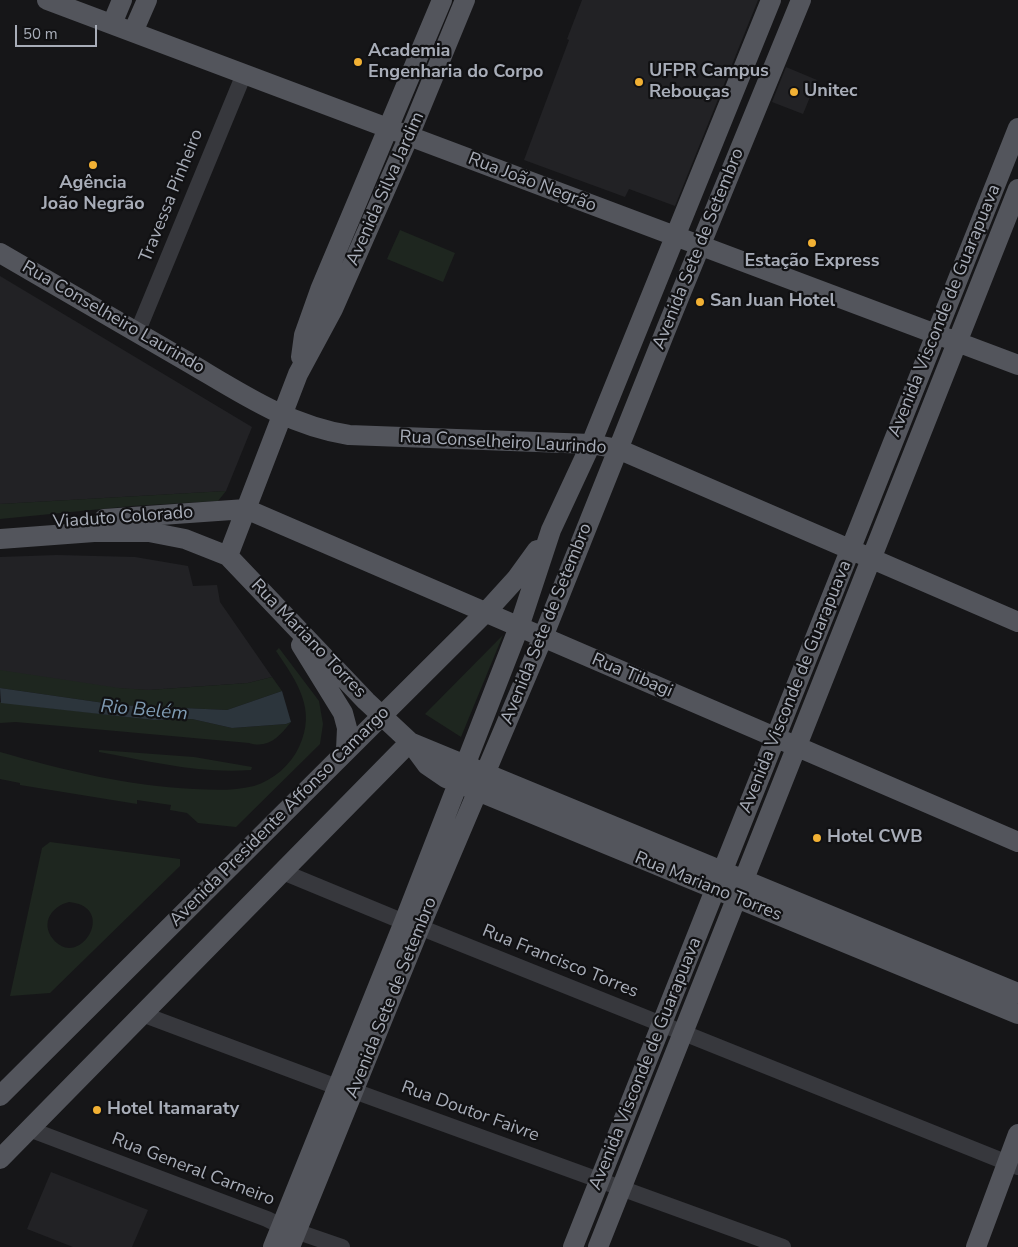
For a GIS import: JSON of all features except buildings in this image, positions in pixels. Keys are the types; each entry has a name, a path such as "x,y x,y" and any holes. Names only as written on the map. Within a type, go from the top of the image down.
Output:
{"main road":[{"name":"Rua João Negrão","path":"47,0 1018,366"},
{"path":"112,24 122,0"},
{"path":"133,32 146,0"},
{"name":"Avenida Silva Jardim","path":"298,374 304,335 311,314 442,0"},
{"name":"Avenida Silva Jardim","path":"228,556 298,374 333,309 383,197 465,0"},
{"name":"Avenida Sete de Setembro","path":"273,1247 290,1234 412,924 461,775 519,627 551,530 591,444 771,0"},
{"name":"Avenida Sete de Setembro","path":"412,924 484,777 543,637 801,0"},
{"path":"430,28 441,59"},
{"name":"Avenida Visconde de Guarapuava","path":"573,1247 1018,128"},
{"path":"363,189 383,197"},
{"name":"Avenida Visconde de Guarapuava","path":"598,1247 1018,189"},
{"name":"Rua Conselheiro Laurindo","path":"0,253 282,415 316,428 348,435 591,444 618,449 1018,622"},
{"path":"907,408 917,443"},
{"name":"Viaduto Colorado","path":"0,526 246,509"},
{"name":"Rua Tibagi","path":"246,509 1018,842"},
{"name":"Avenida Presidente Affonso Camargo","path":"0,1096 486,612 516,579 551,530"},
{"name":"Viaduto Colorado","path":"0,539 94,532 149,532 185,539 228,556"},
{"name":"Rua Mariano Torres","path":"228,556 381,715 410,742 461,775 484,777 740,889 962,992 1018,1014"},
{"path":"278,608 343,713 347,728 346,750"},
{"path":"808,657 839,639"},
{"path":"0,1158 410,742"},
{"path":"762,771 772,809"},
{"name":"Rua Mariano Torres","path":"740,889 942,962 1018,993"},
{"path":"678,984 712,959"},
{"path":"942,962 962,992"},
{"path":"641,1077 648,1122"},
{"path":"976,1247 1013,1165 1018,1134"}],"street":[{"name":"Travessa Pinheiro","path":"137,333 244,74"},
{"name":"Rua Francisco Torres","path":"283,872 1013,1165"},
{"name":"Rua Doutor Faivre","path":"142,1014 783,1247"},
{"name":"Rua General Carneiro","path":"30,1129 268,1219 290,1234 342,1247"}],"shaded area":[{"name":"UFPR Campus Rebouças","path":"582,0 758,0 675,206 629,189 625,197 524,160"},
{"name":"Unitec","path":"786,67 817,80 803,114 772,102"},
{"path":"400,230 455,253 443,282 387,259"},
{"path":"0,276 252,427 226,491 0,504"},
{"path":"226,491 218,501 132,506 0,519 0,504"},
{"path":"57,555 135,557 188,566 193,586 217,585 220,602 272,677 248,683 149,690 71,686 0,673 0,557"},
{"path":"503,635 461,737 425,714"},
{"path":"279,648 319,701 323,724 320,744 236,827 198,823 187,813 170,810 171,805 137,800 137,804 20,785 20,783 0,779 0,752 72,771 120,781 169,787 239,789 254,786 268,780 286,766 295,754 304,733 306,720 302,696 276,651"},
{"path":"0,670 119,688 149,690 248,683 272,677 282,691 227,710 118,705 0,688"},
{"path":"0,702 154,720 192,719 232,728 291,722 273,740 267,743 256,744 16,722 0,723"},
{"path":"99,750 194,757 252,767 251,770 232,771 194,768 156,763 99,752"},
{"path":"50,842 180,859 180,866 50,993 10,996 42,848","holes":["69,902 84,906 91,914 93,924 90,934 83,943 74,947 63,947 49,933 48,921 50,916 58,907"]},
{"path":"51,1172 148,1210 132,1247 73,1247 27,1229"}],"water":[{"name":"Rio Belém","path":"0,688 118,705 227,710 282,691 291,722 232,728 192,719 154,720 1,703"}],"place":[{"name":"Academia Engenharia do Corpo","path":"358,62"},
{"name":"UFPR Campus Rebouças","path":"639,82"},
{"name":"Unitec","path":"794,92"},
{"name":"Agência João Negrão","path":"93,165"},
{"name":"Estação Express","path":"812,243"},
{"name":"San Juan Hotel","path":"700,302"},
{"name":"Hotel CWB","path":"817,838"},
{"name":"Hotel Itamaraty","path":"97,1110"}]}
